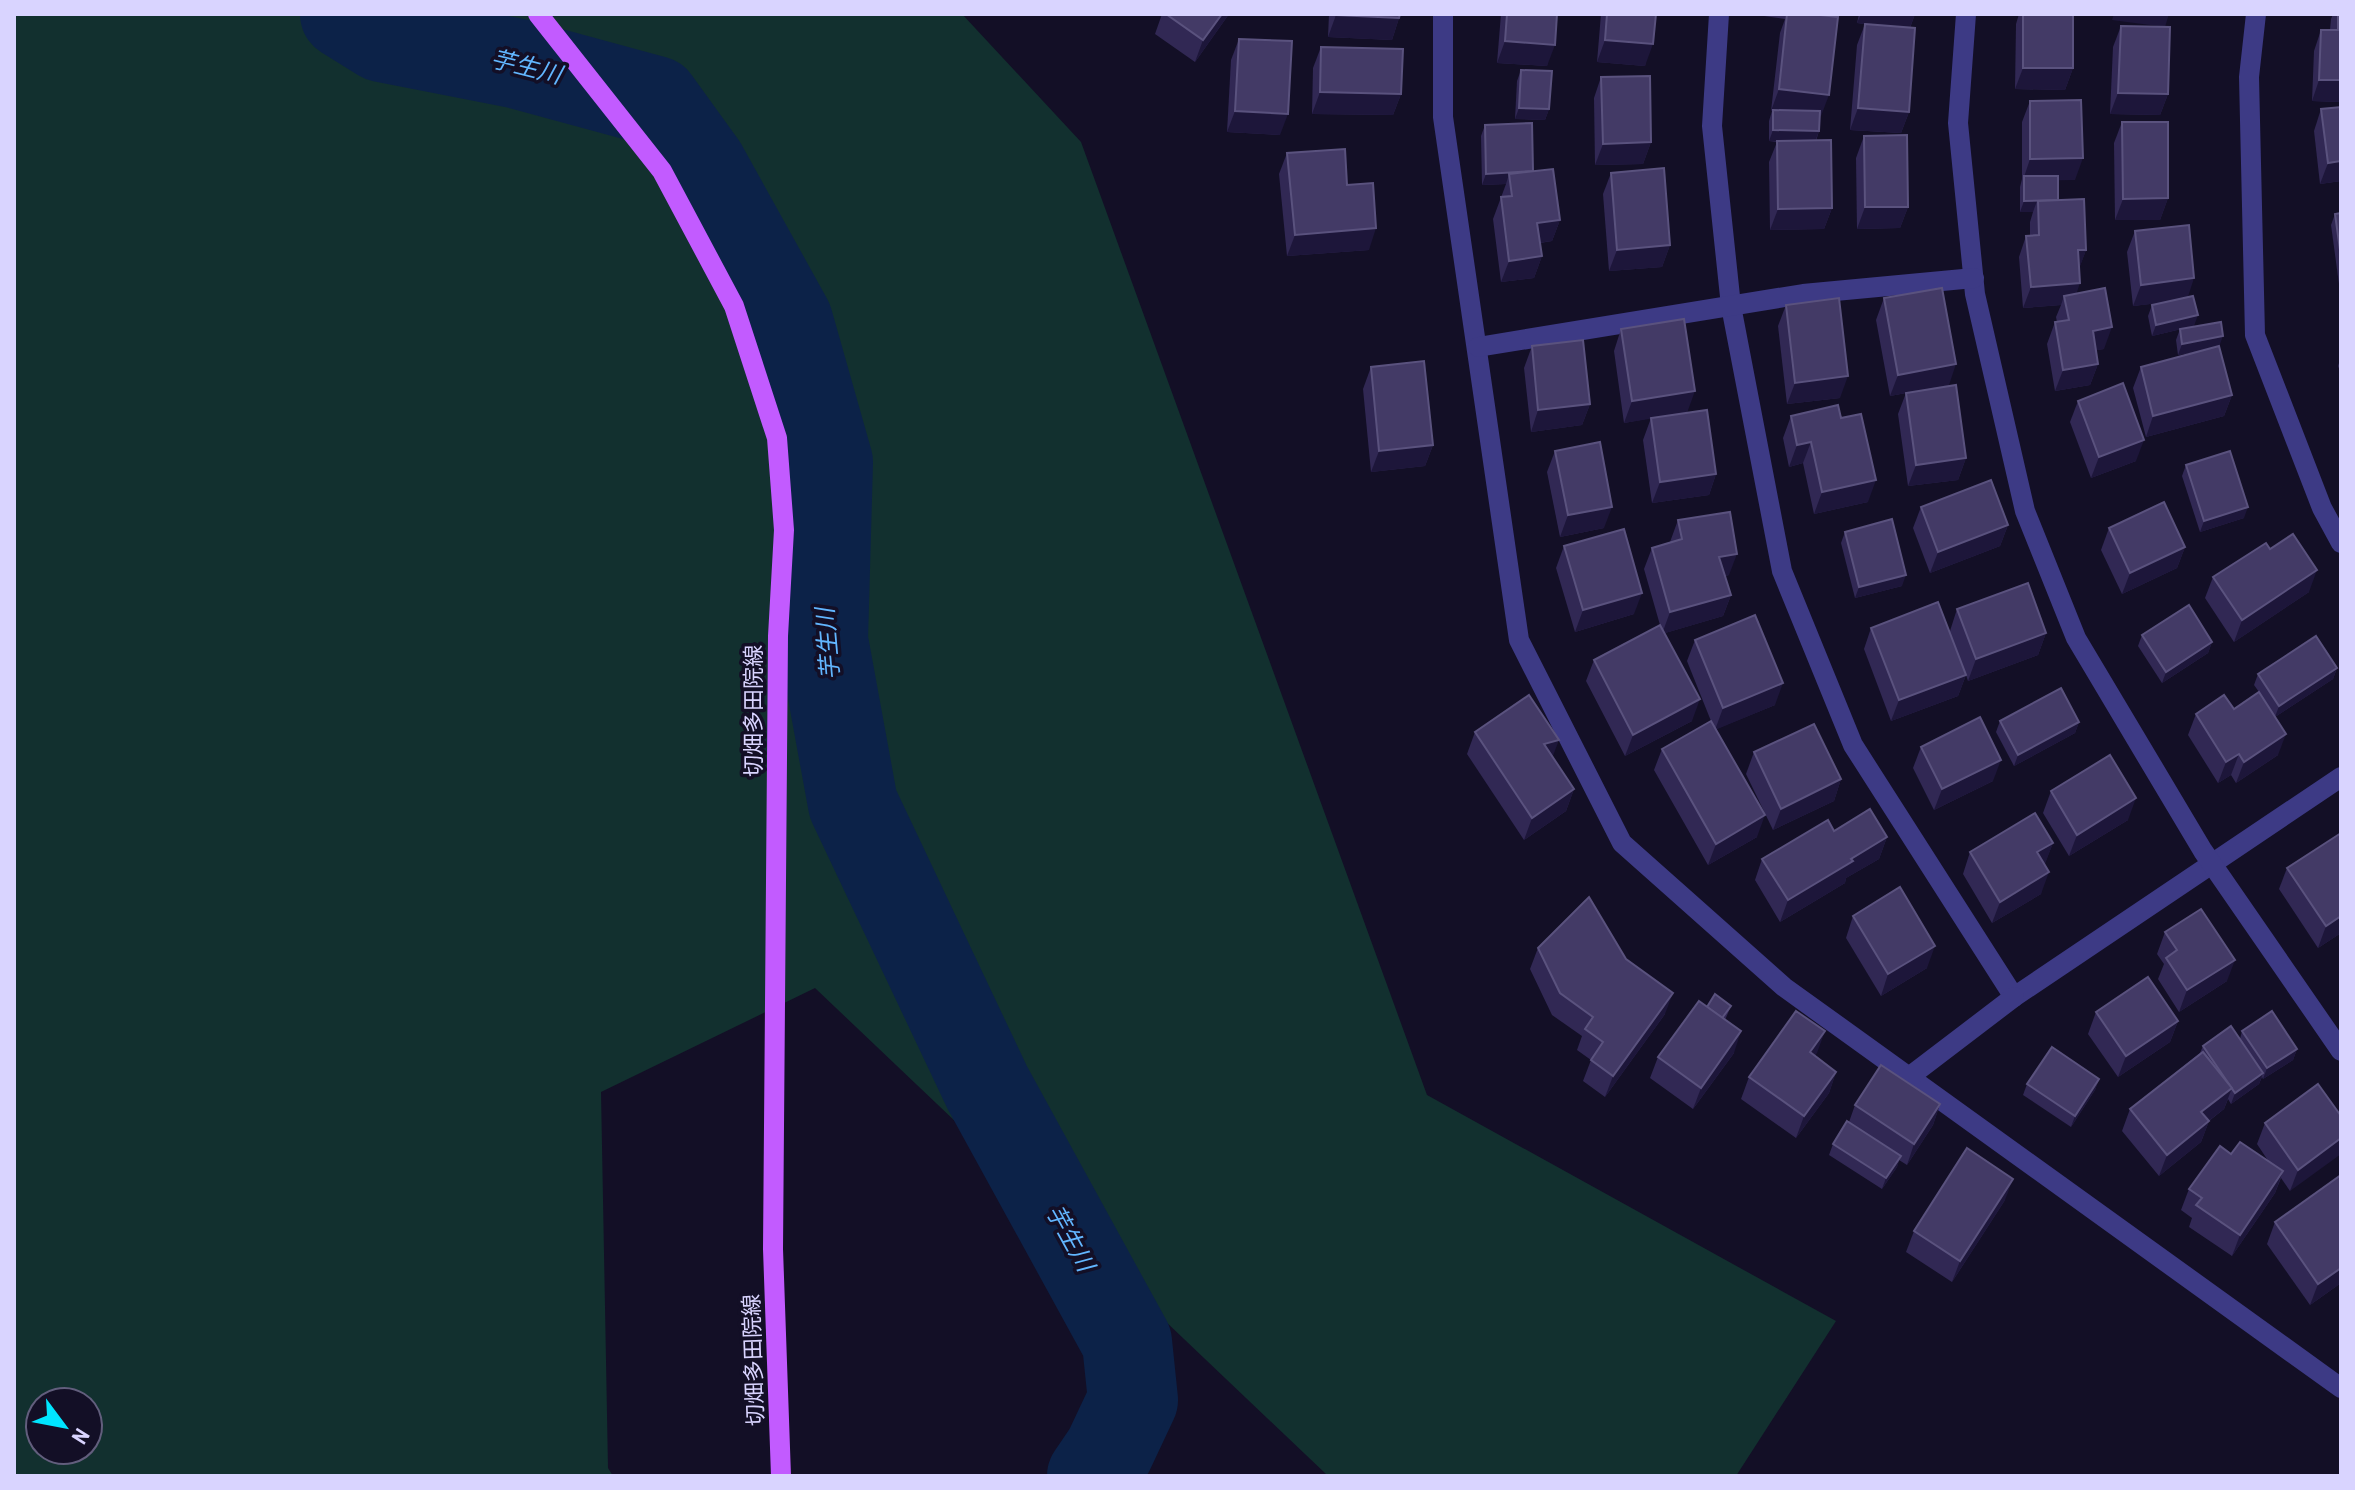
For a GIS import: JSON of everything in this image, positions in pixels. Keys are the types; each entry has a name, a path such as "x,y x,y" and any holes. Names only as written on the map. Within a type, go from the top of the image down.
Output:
{"main road":[{"name":"切畑多田院線","path":"538,14 662,171 734,306 777,438 784,530 778,636 773,1249 781,1476"}],"street":[{"path":"1443,14 1443,117 1519,640 1622,843 1784,987 2341,1388"},
{"path":"1719,14 1712,126 1731,306 1782,571 1861,758 2014,997"},
{"path":"1966,14 1958,123 1975,294 2025,511 2070,624 2084,651 2212,864 2341,1051"},
{"path":"2256,14 2249,77 2255,335 2322,508 2341,543"},
{"path":"1478,347 1803,294 1974,278"},
{"path":"1909,1077 2014,997 2341,777"}],"green space":[{"path":"14,14 962,14 1081,142 1427,1095 1836,1321 1736,1476 1326,1474 815,988 601,1092 608,1468 613,1476 14,1476"}],"building":[{"path":"1166,14 1222,14 1203,40"},
{"path":"1336,14 1400,14 1399,18"},
{"path":"1507,14 1557,14 1555,45 1505,41"},
{"path":"1607,14 1656,14 1653,44 1605,40"},
{"path":"1787,14 1838,17 1829,95 1779,89"},
{"path":"2023,14 2073,14 2073,68 2023,68"},
{"path":"2338,14 2341,14 2341,80 2319,80 2321,30 2338,30"},
{"path":"1865,24 1915,28 1909,112 1858,108"},
{"path":"2121,26 2170,27 2168,94 2118,93"},
{"path":"1239,39 1292,41 1288,114 1235,111"},
{"path":"1321,47 1403,49 1401,94 1320,92"},
{"path":"1521,70 1552,71 1549,109 1519,108"},
{"path":"1650,76 1651,142 1603,144 1601,77"},
{"path":"2081,100 2083,158 2030,159 2030,101"},
{"path":"2341,107 2341,161 2328,163 2321,109"},
{"path":"1773,110 1820,111 1819,131 1773,130"},
{"path":"2122,122 2168,122 2168,198 2123,199"},
{"path":"1532,123 1533,171 1486,174 1485,125"},
{"path":"1907,135 1908,207 1865,207 1864,136"},
{"path":"1831,140 1832,208 1778,209 1777,141"},
{"path":"1345,149 1347,185 1373,183 1376,228 1295,235 1287,153"},
{"path":"1664,168 1670,245 1617,250 1611,173"},
{"path":"1553,169 1560,220 1537,223 1542,256 1509,261 1501,197 1512,196 1509,174"},
{"path":"2024,176 2058,176 2058,200 2024,201"},
{"path":"2084,199 2086,250 2078,250 2080,283 2031,287 2026,236 2039,235 2038,201"},
{"path":"2341,213 2341,257 2335,214"},
{"path":"2189,225 2194,278 2141,285 2135,231"},
{"path":"1942,288 1956,364 1898,375 1884,298"},
{"path":"2105,288 2112,327 2093,331 2098,364 2063,370 2055,322 2069,320 2064,296"},
{"path":"2193,296 2198,315 2156,325 2152,305"},
{"path":"1839,298 1848,376 1795,383 1786,305"},
{"path":"1684,319 1695,391 1632,401 1621,329"},
{"path":"2221,322 2223,336 2182,344 2180,329"},
{"path":"1583,340 1590,404 1538,410 1532,346"},
{"path":"2219,346 2232,395 2153,416 2141,367"},
{"path":"1424,361 1433,445 1379,451 1371,367"},
{"path":"2123,383 2144,440 2099,457 2078,401"},
{"path":"1956,385 1966,458 1916,465 1906,393"},
{"path":"1838,405 1841,418 1861,414 1876,480 1822,492 1811,442 1797,445 1791,416"},
{"path":"1707,410 1716,474 1660,482 1651,418"},
{"path":"1600,442 1612,507 1568,515 1555,451"},
{"path":"2230,451 2248,507 2204,521 2186,465"},
{"path":"1991,480 2008,525 1938,552 1921,507"},
{"path":"2164,502 2185,547 2130,573 2109,528"},
{"path":"1730,512 1737,554 1719,557 1731,595 1670,612 1652,548 1682,539 1678,520"},
{"path":"1892,519 1906,575 1859,587 1845,532"},
{"path":"1624,529 1642,593 1583,610 1564,546"},
{"path":"2293,534 2317,570 2242,620 2213,577 2266,543 2270,549"},
{"path":"2028,583 2046,633 1976,659 1957,609"},
{"path":"1938,602 1966,675 1899,700 1871,628"},
{"path":"2189,605 2212,642 2166,672 2142,635"},
{"path":"1755,615 1783,683 1723,708 1695,640"},
{"path":"1660,625 1700,699 1633,735 1594,660"},
{"path":"2316,636 2337,668 2279,706 2258,674"},
{"path":"2061,688 2079,722 2018,755 2000,721"},
{"path":"2259,692 2286,734 2244,762 2239,754 2226,762 2196,714 2224,695 2234,709"},
{"path":"1529,695 1559,740 1544,744 1574,789 1532,818 1475,732"},
{"path":"1980,717 2001,760 1942,789 1921,747"},
{"path":"1711,721 1765,815 1716,844 1662,749"},
{"path":"1814,724 1841,779 1781,809 1754,752"},
{"path":"2110,755 2136,798 2077,835 2051,791"},
{"path":"1870,809 1887,837 1788,900 1762,859 1828,820 1834,831"},
{"path":"2035,813 2053,843 2037,852 2049,872 2000,902 1970,852"},
{"path":"2341,833 2341,916 2326,926 2287,868"},
{"path":"1900,887 1935,946 1888,974 1853,916"},
{"path":"1589,897 1626,959 1673,993 1613,1076 1591,1060 1603,1042 1585,1029 1593,1017 1560,993 1538,948"},
{"path":"2201,909 2235,960 2187,990 2166,958 2177,950 2165,932"},
{"path":"2148,977 2178,1021 2126,1056 2096,1012"},
{"path":"1715,994 1731,1006 1722,1018 1707,1007"},
{"path":"1699,1001 1741,1031 1701,1088 1658,1057"},
{"path":"1796,1011 1825,1031 1810,1052 1836,1072 1804,1116 1749,1077"},
{"path":"2272,1011 2297,1049 2267,1068 2242,1031"},
{"path":"2231,1026 2263,1073 2235,1093 2203,1046"},
{"path":"2052,1047 2099,1079 2075,1116 2027,1084"},
{"path":"2203,1052 2232,1088 2201,1112 2209,1121 2167,1155 2130,1109"},
{"path":"1881,1065 1940,1104 1914,1144 1855,1105"},
{"path":"2318,1084 2341,1116 2341,1138 2298,1170 2265,1123"},
{"path":"1847,1121 1901,1156 1886,1178 1833,1144"},
{"path":"2240,1142 2283,1171 2240,1235 2196,1205 2202,1198 2189,1189 2220,1146 2231,1154"},
{"path":"1967,1148 2013,1179 1960,1261 1914,1231"},
{"path":"2341,1175 2341,1268 2318,1284 2275,1222"}],"waterway":[{"name":"芋生川","path":"345,14 382,37 519,64 655,101 702,166 788,321 828,462 823,640 853,804 987,1087 1127,1342 1133,1400 1109,1451 1092,1476"}]}
